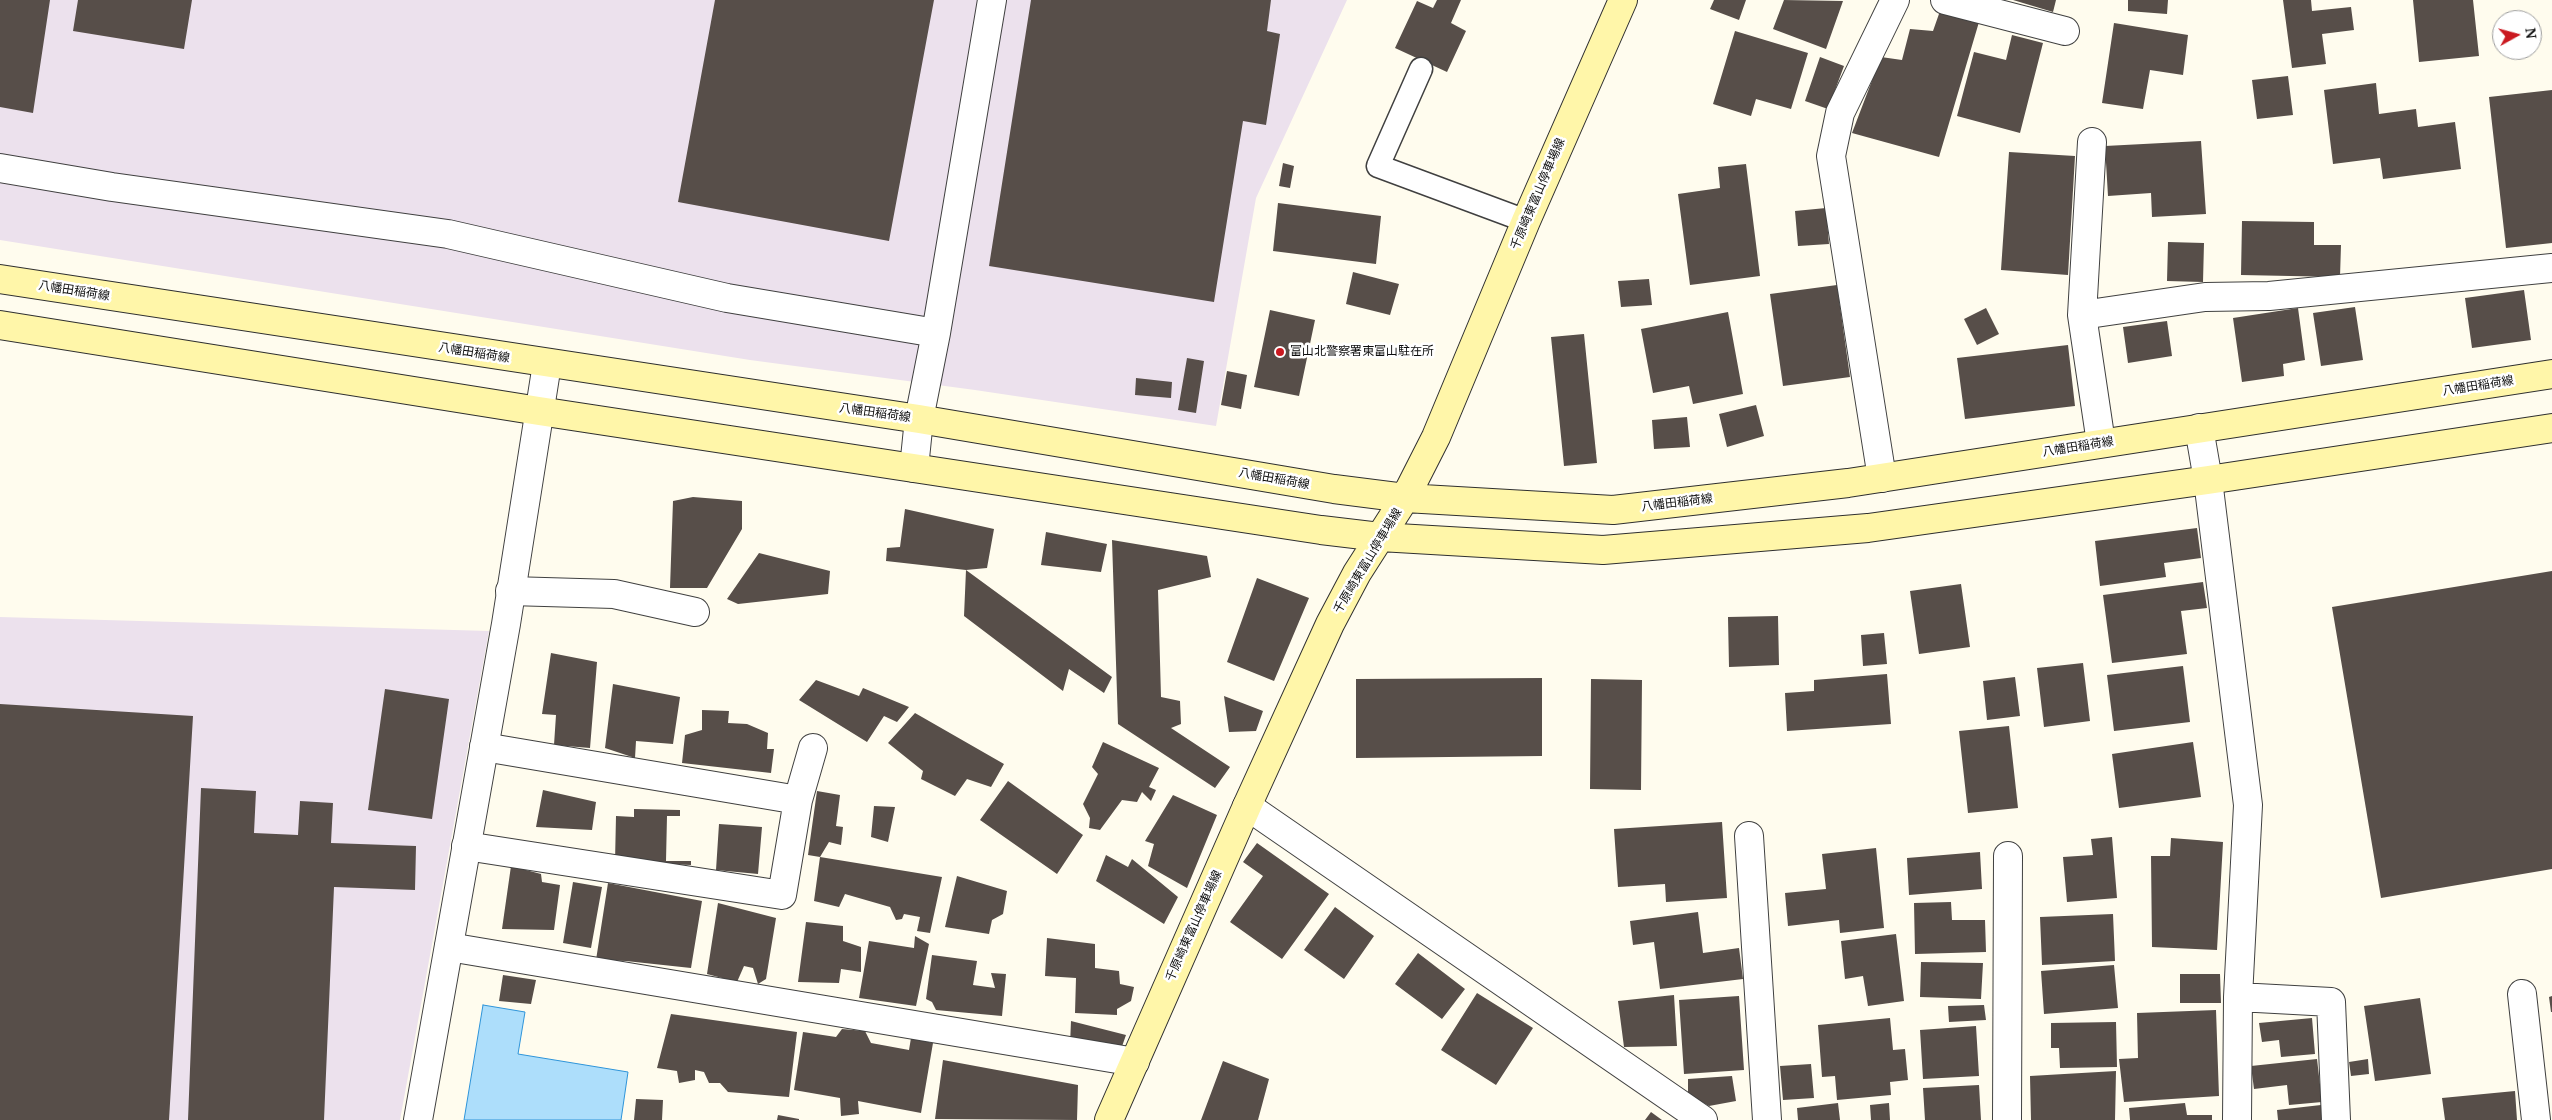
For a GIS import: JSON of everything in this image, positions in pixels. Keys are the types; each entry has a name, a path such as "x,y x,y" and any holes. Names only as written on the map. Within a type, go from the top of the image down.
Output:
{"main road":[{"name":"千原崎東富山停車場線","path":"1109,1120 1247,806 1330,624 1380,537 1405,498 1436,437 1526,221 1623,0"},
{"name":"八幡田稲荷線","path":"0,279 547,364 919,419 1334,489 1405,498 1613,510 1882,478 2552,374"},
{"path":"0,325 539,411 1380,537 1603,550 1868,528 2208,480 2552,428"}],"street":[{"path":"914,468 919,419 936,333 992,0"},
{"path":"1882,478 1831,156 1840,113 1895,0"},
{"path":"1945,0 2064,31"},
{"path":"2092,142 2082,316 2100,443"},
{"path":"0,168 112,187 448,234 727,298 936,333"},
{"path":"2082,316 2205,297 2269,296 2552,268"},
{"path":"418,1120 484,747 547,364"},
{"path":"2199,428 2208,480 2248,805 2238,996 2237,1120"},
{"path":"510,591 614,594 696,612"},
{"path":"484,747 798,800"},
{"path":"466,846 782,895 798,800 813,748"},
{"path":"1247,806 1703,1120"},
{"path":"1749,836 1767,1120"},
{"path":"2007,1120 2008,856"},
{"path":"449,948 1135,1062"},
{"path":"2522,994 2536,1120"},
{"path":"2238,996 2331,1002 2336,1120"}],"lane":[{"path":"1420,69 1378,166 1526,221"}],"shaded area":[{"path":"0,0 1347,0 1256,198 1216,426 975,390 750,360 0,240"},
{"path":"0,617 489,631 400,1120 0,1120"}],"water":[{"path":"483,1005 525,1012 518,1054 628,1072 621,1120 464,1120"}],"building":[{"path":"0,0 50,0 33,113 0,107"},
{"path":"78,0 192,0 184,49 73,31"},
{"path":"715,0 934,0 889,241 678,202"},
{"path":"1031,0 1271,0 1267,31 1280,34 1266,125 1243,121 1214,302 989,266"},
{"path":"1437,0 1461,0 1451,23 1466,31 1447,72 1395,48 1417,1 1433,8"},
{"path":"1714,0 1746,0 1739,20 1710,9"},
{"path":"1784,0 1843,1 1826,49 1773,29"},
{"path":"2013,0 2056,0 2053,12"},
{"path":"2128,0 2168,0 2167,14 2128,11"},
{"path":"2283,0 2311,0 2312,11 2351,7 2354,30 2322,34 2326,64 2292,68"},
{"path":"2413,0 2473,0 2479,56 2419,62"},
{"path":"1940,11 1979,22 1939,157 1852,133 1881,57 1902,60 1910,29 1933,31"},
{"path":"2114,23 2188,35 2183,75 2150,70 2143,109 2102,103"},
{"path":"1735,31 1808,53 1791,109 1756,99 1751,116 1713,104"},
{"path":"2012,35 2043,43 2020,133 1957,116 1974,52 2006,60"},
{"path":"1820,57 1844,66 1828,109 1805,101"},
{"path":"2288,76 2293,115 2257,119 2252,80"},
{"path":"2376,83 2379,114 2416,109 2418,127 2455,122 2461,169 2383,179 2380,158 2333,164 2324,90"},
{"path":"2552,90 2552,243 2506,248 2489,97"},
{"path":"2201,141 2206,214 2152,217 2151,193 2108,196 2105,146"},
{"path":"2009,152 2075,156 2068,275 2001,270"},
{"path":"1283,163 1294,166 1290,188 1279,186"},
{"path":"1746,164 1760,276 1690,285 1678,194 1720,188 1718,167"},
{"path":"1278,203 1381,216 1376,264 1273,251"},
{"path":"1826,208 1829,244 1798,246 1795,211"},
{"path":"2242,221 2314,222 2314,245 2341,245 2340,277 2241,275"},
{"path":"2168,242 2204,243 2203,282 2167,281"},
{"path":"1353,272 1399,284 1390,315 1346,304"},
{"path":"1649,279 1652,305 1621,307 1618,281"},
{"path":"1837,285 1850,377 1783,386 1770,294"},
{"path":"2524,290 2531,340 2472,348 2465,298"},
{"path":"2355,307 2363,360 2321,366 2313,313"},
{"path":"1986,308 1999,334 1977,345 1964,319"},
{"path":"2298,308 2305,360 2283,364 2284,376 2242,382 2233,318"},
{"path":"1270,310 1315,320 1299,396 1254,387"},
{"path":"1728,312 1743,394 1693,404 1689,386 1653,393 1641,329"},
{"path":"2167,321 2172,356 2128,363 2123,327"},
{"path":"1584,334 1597,463 1564,466 1551,337"},
{"path":"2068,345 2075,406 1965,419 1957,358"},
{"path":"1187,358 1204,361 1196,413 1178,410"},
{"path":"1227,371 1247,375 1241,409 1221,405"},
{"path":"1136,378 1172,382 1171,398 1135,395"},
{"path":"1756,405 1764,436 1727,447 1719,414"},
{"path":"1687,417 1690,447 1654,449 1652,420"},
{"path":"693,497 742,501 742,529 707,588 670,588 673,501"},
{"path":"905,509 994,529 987,568 966,570 886,561 887,548 900,547"},
{"path":"2197,528 2201,558 2164,563 2166,577 2100,586 2095,541"},
{"path":"1046,532 1107,544 1101,572 1041,565"},
{"path":"1112,540 1207,556 1211,577 1158,590 1161,697 1180,701 1181,724 1171,728 1230,767 1215,788 1118,724"},
{"path":"759,553 830,571 828,594 738,604 727,599"},
{"path":"966,570 1112,677 1104,693 1069,669 1063,691 964,616"},
{"path":"2552,571 2552,869 2381,898 2332,607"},
{"path":"1257,578 1309,598 1274,681 1227,662"},
{"path":"2203,582 2207,608 2181,611 2187,654 2112,663 2103,595"},
{"path":"1961,584 1970,647 1919,654 1910,591"},
{"path":"1778,616 1779,665 1729,667 1728,617"},
{"path":"1884,633 1887,664 1863,666 1861,635"},
{"path":"551,653 597,662 590,748 554,745 556,715 542,714"},
{"path":"2083,663 2090,721 2044,727 2037,668"},
{"path":"2183,666 2190,722 2114,731 2107,675"},
{"path":"1887,674 1891,724 1787,731 1785,693 1814,691 1814,680"},
{"path":"2015,677 2020,716 1987,720 1983,681"},
{"path":"1542,678 1542,756 1356,758 1356,679"},
{"path":"1591,679 1642,680 1641,790 1590,789"},
{"path":"816,680 859,696 863,688 909,707 897,722 884,716 867,742 799,700"},
{"path":"613,684 680,697 673,744 636,741 635,758 605,748"},
{"path":"385,689 449,699 432,819 368,810"},
{"path":"1224,696 1263,711 1256,731 1229,732"},
{"path":"0,704 193,716 169,1120 0,1120"},
{"path":"702,710 729,711 728,723 747,724 768,733 767,749 774,749 771,773 682,763 685,735 702,730"},
{"path":"915,713 1004,764 991,787 967,779 955,796 921,779 923,771 888,743"},
{"path":"2009,726 2018,808 1968,813 1959,731"},
{"path":"1103,742 1159,768 1149,787 1156,790 1151,801 1142,792 1137,802 1122,800 1100,830 1089,828 1090,818 1083,804 1098,774 1092,767"},
{"path":"2193,742 2201,797 2119,808 2112,754"},
{"path":"1008,781 1083,835 1057,874 980,820"},
{"path":"201,788 256,791 254,833 298,835 300,801 333,803 331,843 416,846 415,890 334,887 324,1120 188,1120"},
{"path":"543,790 596,802 592,830 536,827"},
{"path":"817,791 840,795 836,826 843,827 841,845 829,842 820,857 808,855"},
{"path":"1173,795 1217,815 1187,888 1148,866 1154,844 1145,841"},
{"path":"874,806 895,807 888,842 871,837"},
{"path":"634,809 680,810 680,816 667,816 666,861 691,861 691,865 615,862 616,816 634,817"},
{"path":"1722,822 1727,898 1666,902 1665,884 1618,887 1614,829"},
{"path":"719,824 762,827 758,874 716,870"},
{"path":"2112,837 2117,898 2067,902 2063,857 2093,855 2091,839"},
{"path":"2171,838 2223,842 2217,950 2152,947 2151,856 2170,856"},
{"path":"1257,843 1329,894 1282,959 1230,922 1263,876 1243,862"},
{"path":"1876,848 1884,928 1840,933 1839,920 1788,926 1785,893 1826,889 1822,854"},
{"path":"1980,852 1982,889 1909,895 1907,858"},
{"path":"1106,855 1128,867 1132,859 1178,897 1164,924 1096,881"},
{"path":"820,857 942,877 930,933 917,931 920,917 904,914 902,919 896,920 890,907 845,894 839,907 814,901"},
{"path":"511,866 541,874 542,882 560,885 554,930 502,929"},
{"path":"957,876 1007,891 1003,914 992,920 989,934 945,927"},
{"path":"573,882 602,887 591,948 563,943"},
{"path":"608,883 702,901 691,968 626,961 596,960"},
{"path":"1951,902 1952,920 1985,920 1986,952 1915,954 1914,903"},
{"path":"718,903 776,918 766,979 758,984 753,968 744,966 737,982 707,974"},
{"path":"1335,907 1374,936 1344,979 1304,950"},
{"path":"1698,912 1703,953 1739,948 1743,979 1660,989 1654,942 1633,945 1630,921"},
{"path":"2113,914 2115,961 2042,965 2040,917"},
{"path":"806,922 843,926 843,941 861,947 861,972 841,969 839,983 798,982"},
{"path":"1896,934 1904,1001 1868,1006 1863,976 1845,979 1841,941"},
{"path":"915,936 929,944 916,1006 859,998 869,941 914,948"},
{"path":"1047,938 1095,944 1095,968 1119,971 1120,984 1134,987 1131,1001 1117,1009 1117,1015 1075,1013 1076,978 1045,976"},
{"path":"1418,953 1465,989 1442,1019 1395,984"},
{"path":"932,955 977,961 973,985 995,988 991,973 1006,974 1002,1016 936,1010 932,1002 926,999"},
{"path":"1921,962 1983,963 1981,999 1920,997"},
{"path":"2114,965 2118,1008 2044,1014 2041,971"},
{"path":"2180,974 2220,974 2221,1003 2180,1003"},
{"path":"503,975 536,980 531,1004 499,1001"},
{"path":"1477,993 1533,1028 1496,1085 1441,1050"},
{"path":"1674,995 1677,1046 1624,1047 1618,1001"},
{"path":"1739,996 1744,1070 1684,1074 1679,1000"},
{"path":"2552,996 2552,1012 2551,1012 2549,997"},
{"path":"2420,998 2431,1074 2375,1081 2364,1006"},
{"path":"1984,1005 1986,1020 1949,1022 1948,1006"},
{"path":"2216,1010 2219,1096 2124,1102 2119,1059 2138,1058 2137,1013"},
{"path":"671,1014 797,1032 789,1097 728,1092 720,1083 709,1083 704,1072 695,1070 695,1080 679,1083 677,1071 657,1068"},
{"path":"1890,1018 1893,1050 1905,1049 1908,1080 1890,1082 1891,1095 1837,1100 1835,1076 1822,1077 1818,1025"},
{"path":"2312,1018 2315,1054 2281,1057 2279,1040 2262,1042 2259,1023"},
{"path":"1071,1021 1126,1035 1119,1055 1070,1045"},
{"path":"2116,1022 2117,1067 2060,1068 2059,1048 2051,1048 2051,1023"},
{"path":"1976,1026 1979,1076 1923,1079 1920,1030"},
{"path":"842,1029 865,1031 871,1043 909,1050 911,1038 933,1043 921,1113 858,1101 859,1114 841,1116 840,1098 794,1090 803,1032 836,1037"},
{"path":"2317,1059 2322,1102 2289,1105 2287,1085 2254,1089 2251,1066"},
{"path":"2368,1059 2369,1074 2351,1076 2349,1062"},
{"path":"943,1060 1078,1085 1077,1120 935,1119"},
{"path":"1223,1061 1269,1079 1258,1120 1201,1120"},
{"path":"1811,1064 1814,1098 1783,1100 1780,1066"},
{"path":"2116,1071 2115,1120 2031,1120 2030,1076"},
{"path":"1732,1076 1736,1101 1709,1106 1688,1094 1688,1079"},
{"path":"1979,1085 1981,1120 1925,1120 1923,1088"},
{"path":"2515,1091 2517,1120 2445,1120 2442,1098"},
{"path":"636,1099 663,1100 662,1120 634,1120"},
{"path":"1838,1103 1840,1120 1798,1120 1797,1108"},
{"path":"1889,1103 1890,1120 1871,1120 1870,1105"},
{"path":"2185,1103 2187,1115 2212,1115 2212,1120 2130,1120 2129,1108"},
{"path":"2321,1105 2323,1120 2278,1120 2277,1110"},
{"path":"1651,1112 1662,1120 1645,1120"},
{"path":"778,1115 799,1119 799,1120 777,1120"}],"place":[{"name":"富山北警察署東富山駐在所","path":"1280,352"}]}
